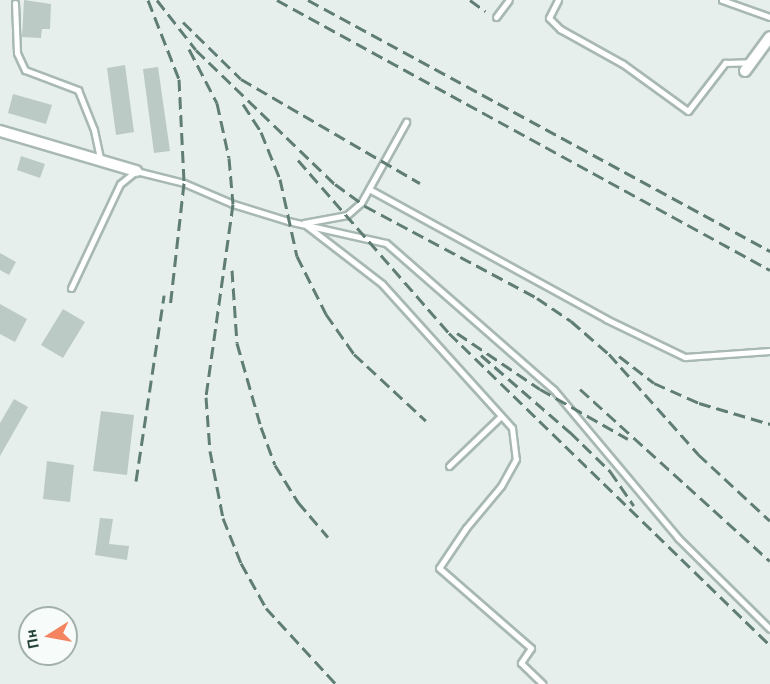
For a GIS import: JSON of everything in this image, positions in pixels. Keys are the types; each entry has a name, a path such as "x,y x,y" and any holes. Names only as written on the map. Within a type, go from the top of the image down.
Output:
{"street":[{"path":"748,67 769,39"},
{"path":"0,131 136,171"}],"lane":[{"path":"496,17 509,0"},
{"path":"558,0 549,18 560,29 623,64 688,111 725,63 748,67"},
{"path":"722,0 770,17"},
{"path":"15,3 17,54 25,70 78,90 94,130 101,161"},
{"path":"303,223 347,215 361,203 406,122"},
{"path":"70,288 120,184 136,171 184,183 233,204 386,243 433,281 568,404 678,538 770,629"},
{"path":"369,189 606,319 685,357 770,351"},
{"path":"303,223 382,284 512,428 516,459 501,486 439,568 531,648 522,663 543,684"},
{"path":"449,466 501,416"}],"building":[{"path":"24,0 51,4 50,29 42,29 41,38 22,37"},
{"path":"125,65 134,132 116,135 107,68"},
{"path":"158,67 170,151 154,153 143,69"},
{"path":"13,94 52,105 46,124 8,113"},
{"path":"21,156 45,164 40,178 17,170"},
{"path":"0,253 16,262 9,275 0,270"},
{"path":"0,304 27,319 15,342 0,334"},
{"path":"63,309 85,322 63,358 41,345"},
{"path":"14,399 28,407 0,456 0,423"},
{"path":"101,411 134,415 127,475 93,471"},
{"path":"47,461 74,465 70,502 43,499"},
{"path":"100,518 113,519 109,544 129,546 127,560 95,555"}],"railway":[{"path":"148,0 179,79 184,183 170,307"},
{"path":"157,0 196,50 335,184 365,206 537,298 571,321 609,354 698,454 770,521"},
{"path":"277,0 770,270"},
{"path":"308,0 770,251"},
{"path":"470,0 485,11"},
{"path":"183,22 241,79 420,183"},
{"path":"189,49 217,103 229,158 233,204 206,397 210,451 223,518 241,563 266,608 336,684"},
{"path":"243,104 261,132 280,179 297,256 326,314 354,354 426,421"},
{"path":"298,160 449,333 770,645"},
{"path":"232,270 237,343 261,427 275,465 298,502 328,537"},
{"path":"136,481 164,295"},
{"path":"457,333 540,389 628,439"},
{"path":"481,355 570,432 610,471 634,506"},
{"path":"619,356 654,383 699,403 770,424"},
{"path":"580,389 770,561"}]}
